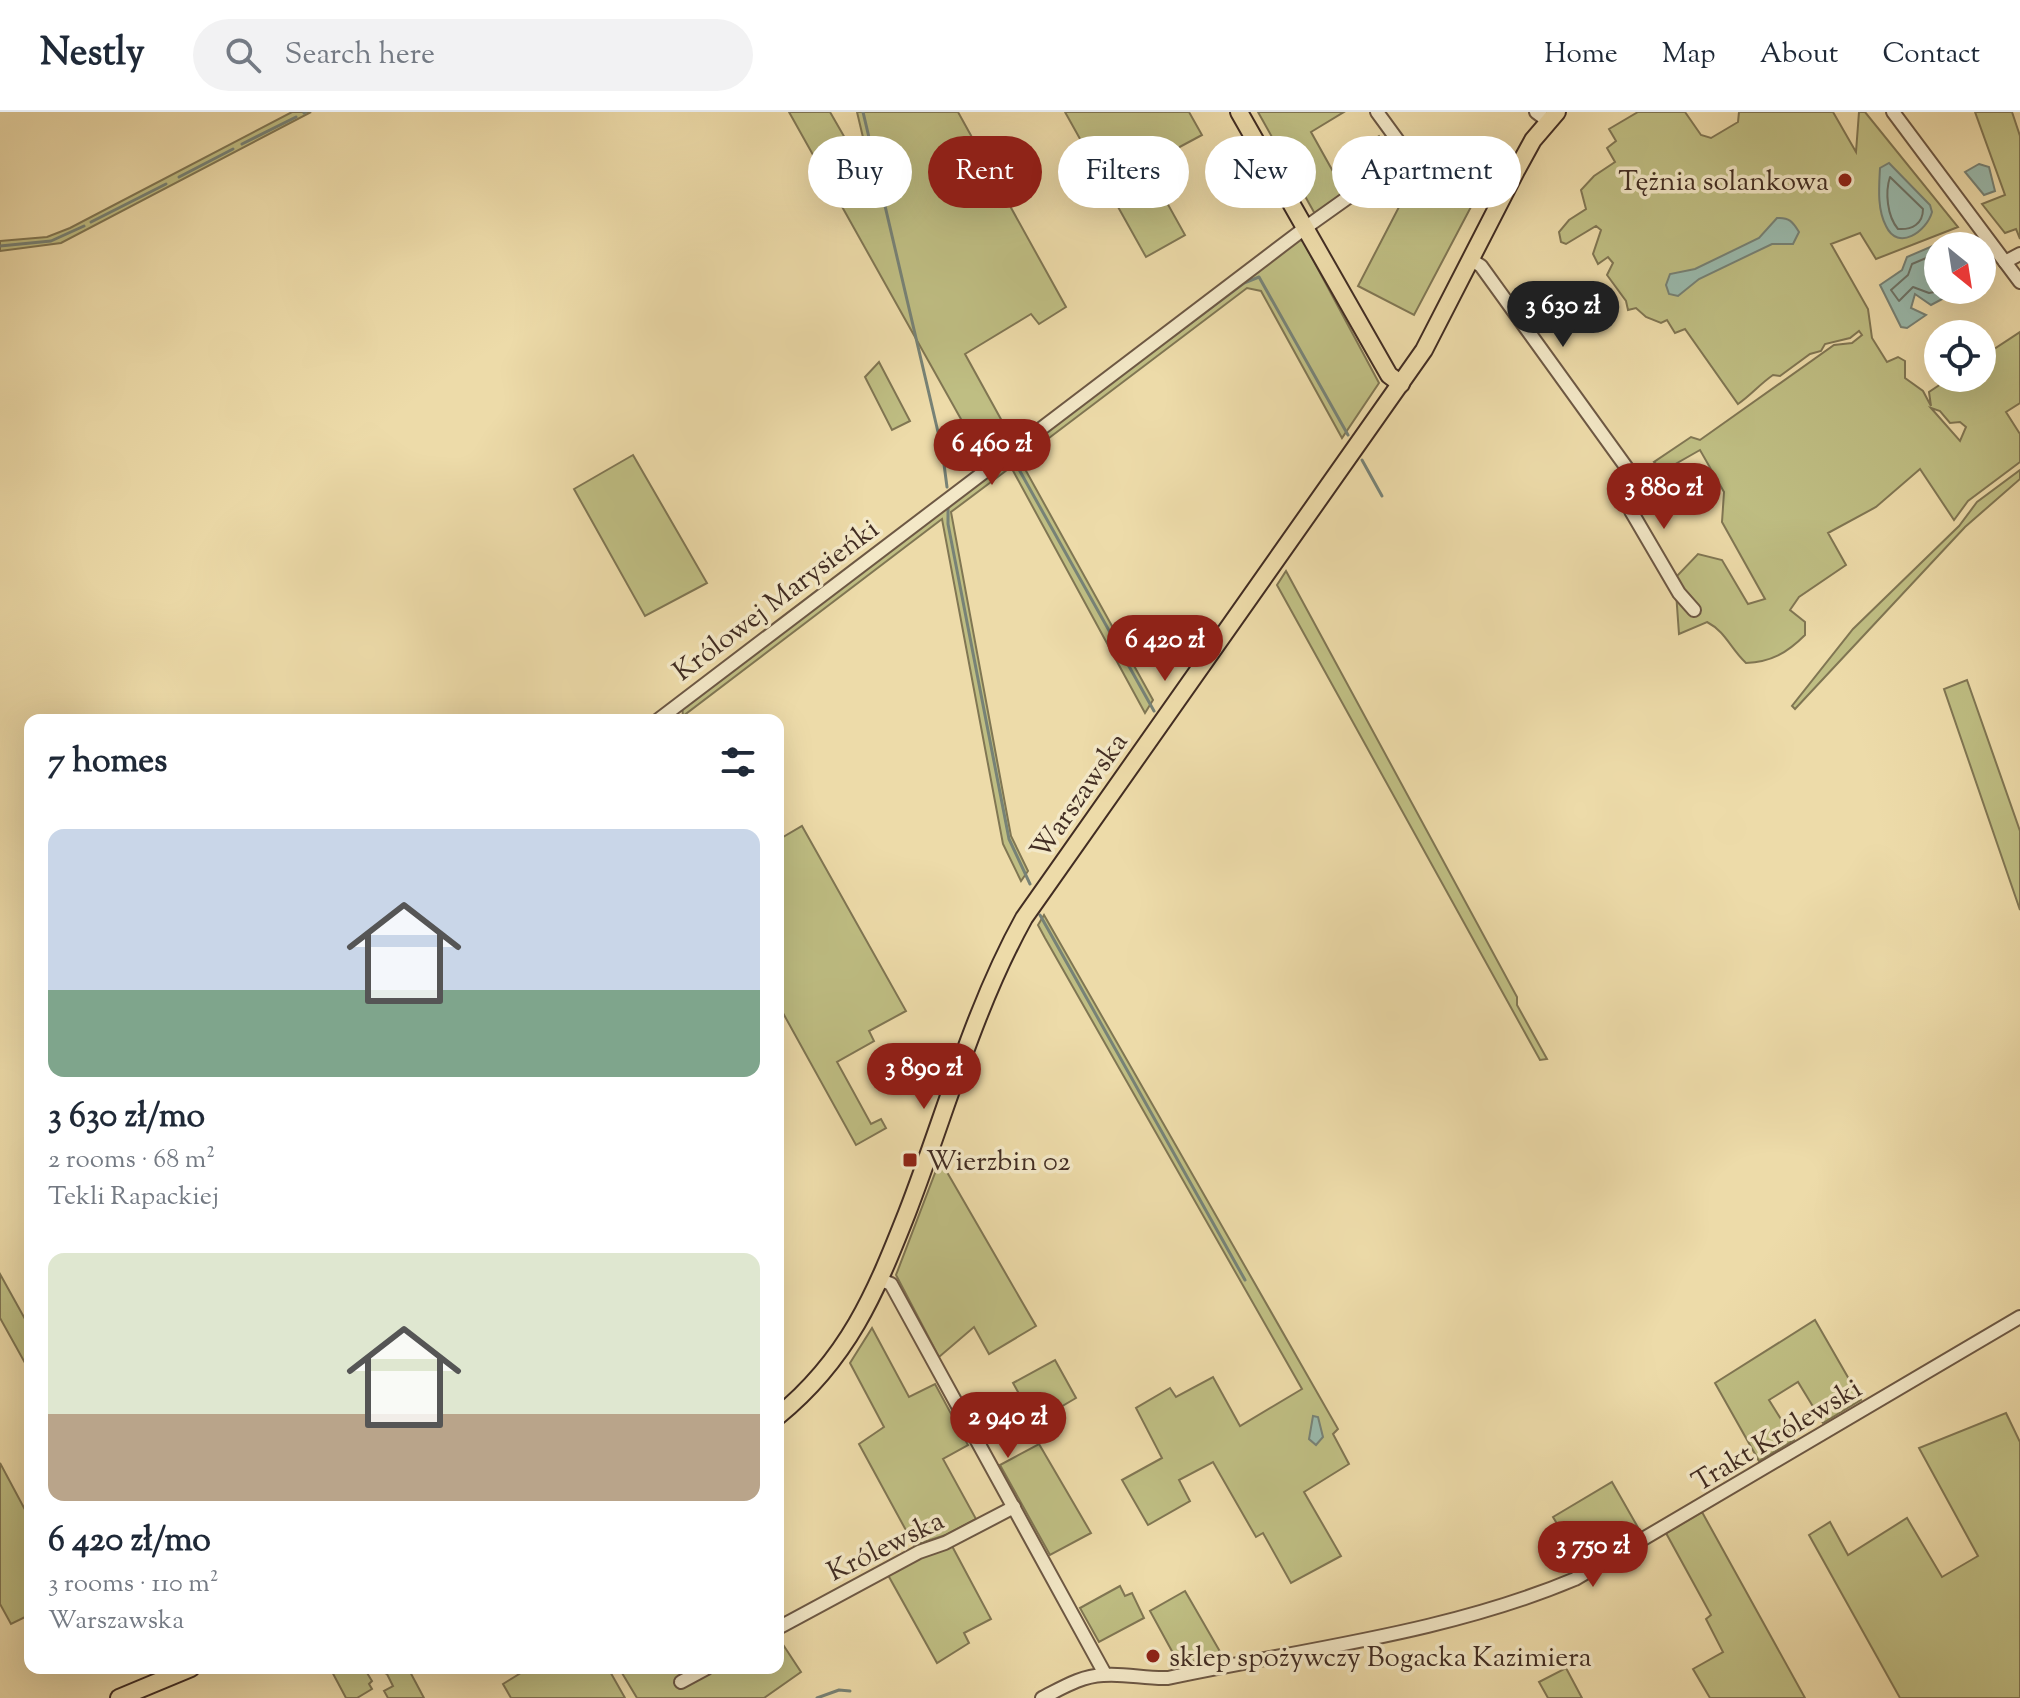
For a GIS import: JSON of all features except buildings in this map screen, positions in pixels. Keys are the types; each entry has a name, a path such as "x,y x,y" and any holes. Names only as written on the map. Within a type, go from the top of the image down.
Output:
{"main road":[{"path":"1239,112 1389,375 1401,384"},
{"name":"Warszawska","path":"784,1410 814,1383 845,1347 881,1280 985,998 1024,918 1424,350 1547,115"},
{"path":"119,1698 177,1674"}],"street":[{"name":"Królowej Marysieńki","path":"666,714 1305,228 1404,157 1404,149 1377,112"},
{"path":"1893,112 2020,282"},
{"path":"2005,262 2020,254"},
{"path":"1470,259 1481,266 1637,482 1631,497 1631,511 1679,593 1694,610"},
{"path":"881,1280 891,1284 1105,1674"},
{"name":"Trakt Królewski","path":"1042,1698 1070,1684 1105,1674 1143,1680 1168,1678 1464,1617 1528,1599 1575,1579 2020,1317"},
{"name":"Królewska","path":"784,1625 919,1552 945,1543 1014,1507"},
{"path":"681,1682 696,1674"}],"shaded area":[{"path":"292,112 311,112 61,243 0,251 0,241 47,237 70,228"},
{"path":"789,112 830,112 844,136 808,136 808,146"},
{"path":"857,112 958,112 971,136 928,136 928,208 1011,208 1066,307 1039,324 1031,314 965,354 1013,441 985,462 843,208 912,208 912,136 863,136"},
{"path":"1065,112 1189,112 1202,135 1189,142 1189,136 1078,136"},
{"path":"1258,112 1344,112 1311,132 1313,136 1271,136"},
{"path":"1638,112 1685,112 1701,135 1711,138 1738,122 1739,112 1833,112 1856,152 1859,112 1865,112 1958,227 1945,232 1924,232 1924,240 1876,259 1860,233 1831,244 1868,309 1872,338 1887,362 1898,357 1905,361 1905,378 1923,391 1931,406 1929,392 1996,392 1996,348 2020,332 2020,403 2006,412 2020,434 2020,462 1968,501 1954,520 1920,469 1876,507 1828,533 1846,565 1799,597 1790,610 1805,622 1805,635 1785,652 1763,661 1746,663 1719,631 1707,622 1679,634 1675,578 1698,554 1722,560 1748,604 1765,599 1722,522 1724,492 1700,450 1663,471 1654,462 1691,437 1700,440 1834,345 1852,343 1862,335 1859,331 1850,338 1825,344 1821,351 1810,354 1780,376 1773,375 1738,404 1685,329 1675,333 1667,320 1661,323 1646,317 1636,308 1628,310 1626,301 1607,275 1613,263 1608,257 1598,264 1593,254 1601,230 1596,226 1566,244 1561,242 1559,232 1569,220 1586,209 1581,190 1594,176 1615,162 1607,148 1616,141 1609,129","holes":["1931,408 1940,411 1950,423 1960,422 1966,427 1960,441"]},
{"path":"1975,112 2012,112 2020,136 2020,239 2016,229 2005,233 1982,204 2005,195"},
{"path":"1316,141 1332,170 1332,202 1315,214 1312,208 1316,208"},
{"path":"1119,208 1170,208 1185,235 1146,257"},
{"path":"1398,208 1470,208 1414,315 1358,286"},
{"path":"1297,239 1303,241 1379,383 1342,438 1261,291 1247,288 1020,460 1153,700 1145,713 1011,467 951,512 1011,836 1028,871 1021,881 1003,844 942,519 686,714 683,714 682,705"},
{"path":"879,362 910,421 892,430 865,377"},
{"path":"633,455 707,583 645,616 574,489"},
{"path":"2020,470 2020,479 1965,527 1795,709 1792,706 1853,629 1959,526 1977,502"},
{"path":"1286,571 1517,997 1517,1005 1547,1059 1540,1060 1277,585"},
{"path":"1967,680 2020,831 2020,910 1944,689"},
{"path":"802,826 906,1011 869,1031 874,1041 837,1062 871,1124 881,1119 886,1128 856,1145 784,1015 784,836"},
{"path":"1044,915 1338,1429 1333,1434 1349,1464 1304,1492 1341,1556 1291,1583 1263,1533 1256,1537 1213,1462 1179,1480 1190,1501 1148,1525 1122,1480 1162,1458 1136,1408 1170,1388 1176,1397 1213,1377 1240,1426 1302,1389 1045,938 1038,925"},
{"path":"940,1160 1036,1326 989,1354 974,1327 939,1357 896,1275"},
{"path":"0,1274 24,1317 24,1361 0,1318"},
{"path":"1815,1320 1861,1400 1823,1423 1798,1382 1769,1400 1794,1440 1759,1461 1715,1383"},
{"path":"872,1328 909,1397 935,1384 968,1445 943,1459 976,1519 946,1535 914,1545 859,1444 884,1427 850,1363"},
{"path":"1055,1360 1076,1398 1035,1422 1013,1383"},
{"path":"2006,1413 2020,1442 2020,1698 1900,1698 1809,1535 1830,1522 1848,1555 1907,1518 1942,1577 1978,1556 1919,1448"},
{"path":"1039,1444 1091,1533 1050,1555 1000,1465"},
{"path":"0,1463 24,1508 24,1618 11,1624 0,1604"},
{"path":"1612,1482 1640,1531 1582,1565 1553,1517"},
{"path":"1702,1512 1805,1698 1710,1698 1693,1669 1723,1652 1706,1619 1711,1615 1666,1533"},
{"path":"952,1546 991,1619 964,1633 969,1643 937,1663 888,1575 921,1556"},
{"path":"1120,1586 1125,1596 1132,1593 1144,1618 1099,1642 1080,1608"},
{"path":"1185,1591 1222,1655 1179,1664 1150,1611"},
{"path":"784,1646 801,1672 764,1698 637,1698 623,1674 680,1674 679,1685 702,1674 784,1674"},
{"path":"1566,1668 1582,1698 1548,1698 1539,1682"},
{"path":"333,1674 368,1674 372,1689 357,1698 346,1698"},
{"path":"387,1674 411,1674 424,1698 388,1698 384,1691 393,1686"},
{"path":"519,1674 611,1674 625,1698 511,1698 503,1684"}],"water":[{"path":"1889,163 1930,205 1932,212 1918,232 1905,238 1891,234 1881,212 1880,168"},
{"path":"1979,164 1989,167 1995,191 1984,195 1965,172"},
{"path":"1777,218 1785,218 1795,225 1799,232 1793,244 1772,244 1699,279 1678,296 1669,294 1666,285 1670,274 1695,269 1759,238"},
{"path":"1924,250 1924,300 1915,294 1911,308 1926,315 1907,328 1901,327 1880,285 1902,270 1907,257"},
{"path":"1313,1416 1318,1417 1323,1437 1316,1445 1309,1439"}],"waterway":[{"path":"863,112 942,449 947,487"},
{"path":"242,144 296,117"},
{"path":"179,177 233,149"},
{"path":"91,222 166,184"},
{"path":"0,246 51,241 84,226"},
{"path":"1172,337 1244,283 1259,277 1348,435"},
{"path":"1012,457 1154,711"},
{"path":"1362,460 1382,496"},
{"path":"948,507 948,524 1009,839 1030,884"},
{"path":"685,707 757,652"},
{"path":"1040,915 1245,1280"},
{"path":"817,1698 839,1690 850,1691"}],"place":[{"name":"Tężnia solankowa","path":"1845,180"},
{"name":"Wierzbin 02","path":"910,1160"},
{"name":"sklep spożywczy Bogacka Kazimiera","path":"1153,1656"}]}
